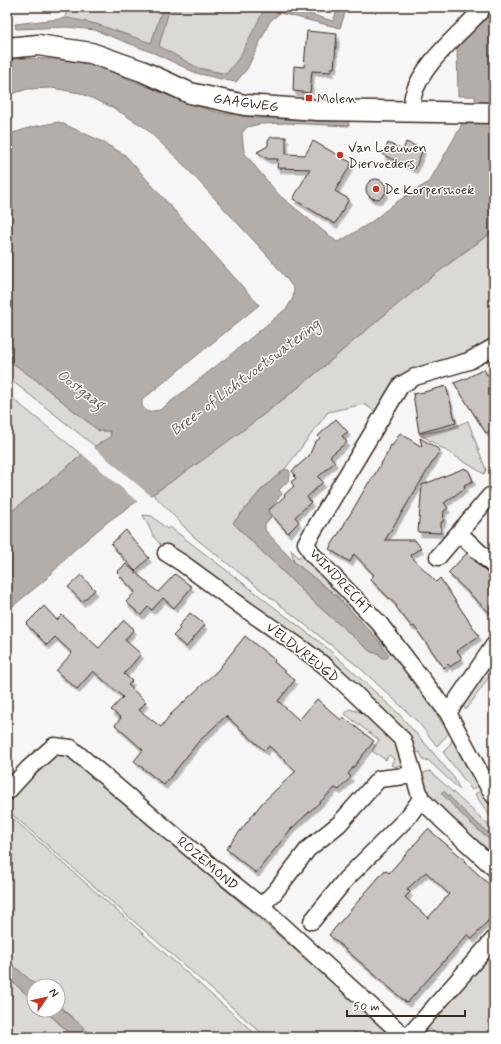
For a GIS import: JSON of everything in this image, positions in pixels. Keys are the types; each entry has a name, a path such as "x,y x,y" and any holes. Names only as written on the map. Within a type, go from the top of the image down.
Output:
{"main road":[{"name":"GAAGWEG","path":"7,48 38,45 91,53 142,71 190,93 245,105 318,110 494,113"}],"street":[{"path":"411,112 413,97 419,82 432,61 484,7"},
{"name":"WINDRECHT","path":"494,347 469,361 415,377 401,386 306,543 312,554 380,623 448,713 494,796"},
{"path":"438,557 490,496"},
{"path":"460,533 494,566"},
{"name":"VELDVREUGD","path":"166,553 325,666 403,740 421,799 442,821 494,868"},
{"path":"448,713 494,645"},
{"name":"ROZEMOND","path":"7,792 29,768 54,746 71,748 205,861 261,906 405,1037"},
{"path":"261,906 275,892 308,849 339,824 380,779 414,775"},
{"path":"312,921 346,879 408,817 421,799"},
{"path":"408,1037 494,939"}],"shaded area":[{"path":"70,7 267,7 267,17 242,63 227,74 198,68 116,32 64,18"},
{"path":"494,231 494,335 479,345 455,357 427,368 409,372 402,376 394,385 376,412 364,404 328,412 285,469 263,488 233,523 316,604 371,652 389,656 379,641 338,597 294,562 291,549 298,558 301,556 303,557 306,554 372,622 433,708 443,725 449,726 452,732 449,733 437,746 418,722 360,668 194,537 153,494 271,409 319,371 410,294"},
{"path":"7,359 36,380 99,431 110,431 111,437 95,446 7,377"},
{"path":"7,394 82,455 7,515"},
{"path":"468,421 486,470 484,474 419,434 448,429"},
{"path":"143,515 152,516 167,529 170,527 326,647 397,712 454,778 460,790 428,760 424,761 420,752 415,753 406,734 165,550 154,537"},
{"path":"494,655 494,670 466,710 462,704"},
{"path":"349,709 361,712 396,743 402,761 400,765 395,767 391,765 394,759 389,755 386,760 372,751 379,740 345,714"},
{"path":"454,736 457,741 456,748 475,782 481,784 472,790 443,752 449,746"},
{"path":"59,754 72,757 396,1037 361,1037 355,1032 350,1037 266,1037 7,810 7,803 48,758"},
{"path":"430,771 494,830 494,838 472,819 465,818 494,844 494,855 435,803 427,790 421,774"},
{"path":"483,789 494,806 494,819 490,816 475,794"},
{"path":"7,813 259,1037 94,1037 66,1012 66,978 28,978 7,960"},
{"path":"494,946 494,1037 439,1037 430,1029 423,1032 429,1037 417,1037"},
{"path":"7,977 26,994 26,1018 53,1018 74,1037 7,1037"}],"water":[{"path":"163,7 170,7 159,46 198,68 226,74 239,58 264,10 273,7 286,7 333,21 338,7 347,7 340,28 280,13 270,21 247,69 236,82 196,73 156,54 95,30 67,27 16,29 15,24 68,18 96,24 151,43"},
{"path":"492,7 494,7 494,231 462,253 254,422 200,462 153,494 139,500 110,520 73,551 46,579 7,611 7,515 82,455 111,436 110,431 99,431 36,380 7,359 7,135 32,127 59,122 99,140 125,155 259,305 142,400 142,406 147,412 160,410 287,308 293,298 294,289 268,256 179,160 144,127 112,107 80,93 52,88 28,89 7,95 7,61 18,58 53,59 77,62 102,68 182,101 216,112 256,118 348,120 349,126 285,123 260,124 247,127 242,133 244,152 279,195 337,242 370,223 395,203 429,182 462,123 477,124 475,96 458,96 457,45"},
{"path":"285,469 289,470 290,476 279,490 282,494 268,511 271,517 265,524 265,530 294,562 338,597 379,641 389,656 387,658 382,658 378,653 371,652 316,604 233,523 263,488"},
{"path":"444,791 472,819 494,838 494,844 465,818 441,793"},
{"path":"7,960 28,978 26,978 26,994 7,977"},
{"path":"66,1012 94,1037 74,1037 53,1018 66,1018"}],"pier":[{"path":"92,446 152,497 139,503 81,453"}],"building":[{"path":"307,31 337,34 334,68 331,68 331,72 312,71 310,93 293,91 294,66 304,67"},
{"path":"271,137 286,137 286,154 305,155 313,141 352,163 335,191 349,199 335,224 293,199 310,169 277,168 278,159 268,159 257,152 268,146 268,141"},
{"path":"406,142 423,149 415,169 383,155 388,143 403,150"},
{"name":"De Korpershoek","path":"376,179 383,182 386,189 383,196 376,199 369,196 366,189 369,182"},
{"path":"484,369 487,375 494,371 494,429 486,433 454,383"},
{"path":"446,386 456,423 419,433 413,394"},
{"path":"336,419 348,432 342,436 347,442 330,456 335,462 318,477 323,482 307,497 311,502 295,517 299,522 288,533 268,511 294,486 291,482 296,478 292,471 309,456 315,442 320,438 318,436"},
{"path":"400,433 422,447 420,438 440,450 385,540 415,540 421,548 410,555 436,582 440,578 479,636 457,651 462,658 450,667 448,664 444,668 414,626 412,627 396,607 397,606 370,579 374,575 354,554 350,562 329,549 391,445 392,446"},
{"path":"465,468 466,470 468,469 473,481 464,485 465,488 444,503 448,508 444,511 443,522 441,522 441,533 418,532 422,485"},
{"path":"126,530 149,558 135,571 111,544"},
{"path":"467,553 487,573 493,575 494,577 494,617 448,573"},
{"path":"126,564 158,592 175,574 192,587 174,608 163,598 152,610 148,607 141,615 126,602 135,592 117,572"},
{"path":"81,575 95,590 82,602 68,587"},
{"path":"44,606 57,620 62,615 99,648 124,620 134,629 125,640 141,654 124,674 132,681 128,685 146,702 139,710 161,727 170,715 218,670 245,636 275,660 274,662 295,680 278,701 299,720 317,699 341,720 343,717 374,741 348,774 351,777 339,790 335,788 291,829 256,873 226,849 262,803 296,771 269,746 265,751 226,716 199,741 164,785 134,761 143,750 115,725 121,718 111,710 123,697 93,671 77,689 56,671 72,653 55,637 47,645 26,624"},
{"path":"190,613 205,625 186,647 173,636 180,629 178,627"},
{"path":"428,829 465,860 464,861 494,889 494,914 472,939 468,934 407,1003 329,935 385,870 389,873","holes":["426,872 449,894 428,918 405,897 410,892 407,889"]}],"place":[{"name":"Molen","path":"309,98"},
{"name":"Van Leeuwen Diervoeders","path":"340,155"},
{"name":"De Korpershoek","path":"376,189"}],"water label":[{"name":"Bree- of Lichtvoetswatering","path":"245,377"},
{"name":"Oostgaag","path":"81,389"}]}
